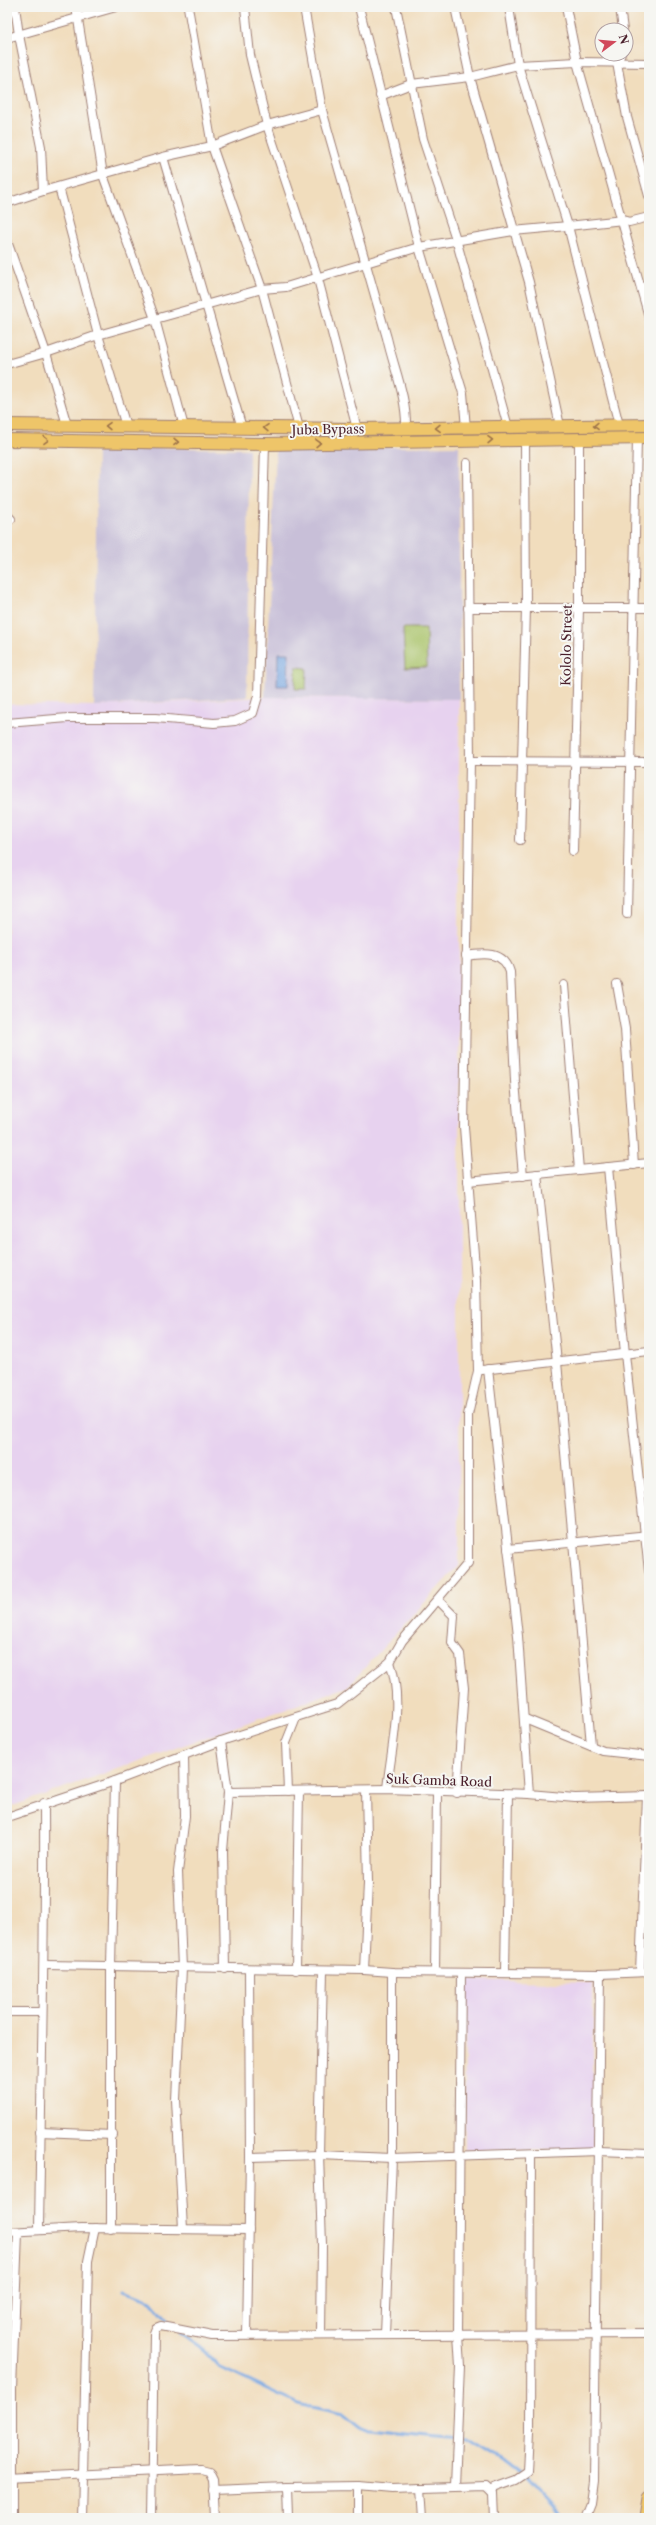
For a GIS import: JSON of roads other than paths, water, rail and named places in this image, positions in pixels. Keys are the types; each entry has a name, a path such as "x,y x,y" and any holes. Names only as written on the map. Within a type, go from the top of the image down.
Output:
{"highway":[{"path":"646,2518 649,2498"}],"main road":[{"name":"Juba Bypass","path":"7,425 406,429 649,425"},
{"name":"Juba Bypass","path":"7,440 265,444 643,438"}],"street":[{"path":"15,7 41,147 43,191"},
{"path":"76,7 103,175 155,319 184,427"},
{"path":"7,38 116,7"},
{"path":"188,7 212,146 262,289 299,428"},
{"path":"245,7 250,55 267,125 317,276 358,429"},
{"path":"304,7 322,110 395,373 403,392 406,429"},
{"path":"359,7 380,96 419,247 463,393 466,428"},
{"path":"396,7 423,139 456,240 508,427"},
{"path":"455,7 470,77 513,231 530,282 560,426"},
{"path":"509,7 518,65 568,226 619,425"},
{"path":"566,7 577,62 623,220 649,317"},
{"path":"620,7 622,22"},
{"path":"380,96 411,84 470,77 518,65 577,62 649,63"},
{"path":"617,63 627,117 649,196"},
{"path":"7,203 43,191 163,157 212,146 267,125 322,110"},
{"path":"163,157 242,428"},
{"path":"59,187 98,335 126,426"},
{"path":"7,364 46,353 98,335 207,304 262,289 286,287 317,276 419,247 513,231 623,220 629,222 649,218"},
{"path":"7,241 46,353 67,425"},
{"path":"627,914 632,608 643,438"},
{"name":"Kololo Street","path":"573,851 579,608 578,439"},
{"path":"520,840 526,608 525,440"},
{"path":"7,723 68,718 155,718 214,723 235,721 253,713 258,696 265,444"},
{"path":"7,1817 44,1803 115,1781 221,1741 296,1718 346,1699 390,1662 402,1641 468,1564 468,1415 478,1371 476,1280 464,1127 467,1060 466,956 470,761 467,463"},
{"path":"468,608 649,608"},
{"path":"470,761 649,762"},
{"path":"466,956 482,954 499,956 507,964 510,972 515,1081 523,1176"},
{"path":"617,984 625,1029 634,1165"},
{"path":"564,985 579,1170"},
{"path":"468,1181 649,1163"},
{"path":"608,1168 625,1354 647,1536 649,1571"},
{"path":"537,1174 557,1362 591,1745"},
{"path":"478,1371 649,1351"},
{"path":"488,1370 525,1719 529,1794"},
{"path":"508,1549 647,1536"},
{"path":"438,1600 454,1616 452,1643 460,1654 464,1688 457,1794"},
{"path":"387,1789 397,1692 397,1681 390,1662"},
{"path":"288,1791 286,1743 296,1718"},
{"path":"525,1719 604,1751 649,1756"},
{"path":"221,1741 228,1792 223,1851 225,1969"},
{"path":"183,2229 176,2100 182,1968 178,1872 185,1816 184,1755"},
{"path":"111,2229 113,2134 111,1966 115,1781"},
{"name":"Suk Gamba Road","path":"228,1792 387,1789 457,1794 529,1794 575,1798 648,1796"},
{"path":"364,1970 368,1883 366,1790"},
{"path":"296,1970 299,1791"},
{"path":"435,1972 437,1792"},
{"path":"505,1972 508,1794"},
{"path":"640,1972 648,1796"},
{"path":"39,2229 41,2012 45,1965 44,1803"},
{"path":"45,1965 461,1973 505,1972 600,1974 649,1972"},
{"path":"246,2335 250,2156 249,1969"},
{"path":"321,2334 322,2238 319,2155 322,1971"},
{"path":"385,2335 392,2158 392,1972"},
{"path":"455,2486 460,2366 458,2334 461,2156 461,1973"},
{"path":"585,2518 591,2503 594,2481 600,1974"},
{"path":"7,2012 41,2012"},
{"path":"40,2132 113,2134"},
{"path":"250,2156 319,2155 392,2158 599,2151 649,2153"},
{"path":"213,2490 358,2486 392,2489 486,2486 491,2489 516,2480 528,2472 531,2334 531,2154"},
{"path":"7,2232 39,2229 95,2228 249,2230"},
{"path":"82,2518 88,2261 95,2228"},
{"path":"12,2518 10,2478 18,2232"},
{"path":"151,2518 154,2333 156,2328 161,2326 212,2336 321,2334 649,2334"},
{"path":"10,2478 151,2470 201,2469 209,2471 213,2478 214,2518"},
{"path":"358,2486 358,2518"},
{"path":"287,2487 288,2518"},
{"path":"421,2488 423,2518"},
{"path":"491,2489 494,2518"}],"water":[{"path":"278,653 289,653 288,686 277,686"}],"waterway":[{"path":"124,2291 151,2301 172,2326"},
{"path":"180,2333 201,2348 219,2367 298,2404 343,2414 360,2428 467,2439 504,2462 521,2475 561,2518"}]}
